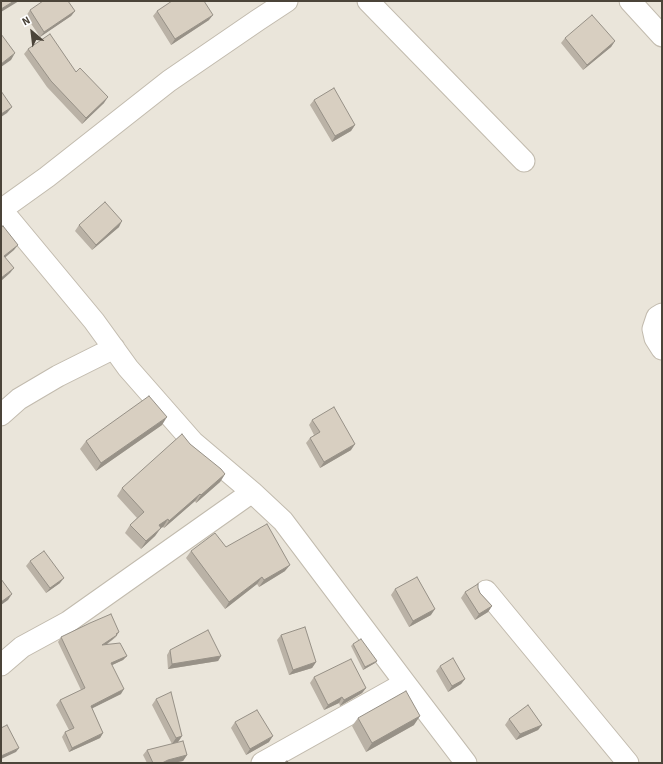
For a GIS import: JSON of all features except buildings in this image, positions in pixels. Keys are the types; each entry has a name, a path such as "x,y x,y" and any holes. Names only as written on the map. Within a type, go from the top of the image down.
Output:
{"street":[{"path":"288,1 169,82 47,177 1,209 94,321 128,368 193,442 252,492 282,521 466,763"},
{"path":"368,1 524,162"},
{"path":"630,1 662,36"},
{"path":"662,314 658,317 653,329 655,338 662,349"},
{"path":"1,414 19,399 58,376 114,348"},
{"path":"1,665 22,647 68,622 252,492"},
{"path":"486,591 628,763"},
{"path":"262,763 405,683"}],"shaded area":[{"path":"1,1 662,1 662,763 1,763"}]}
